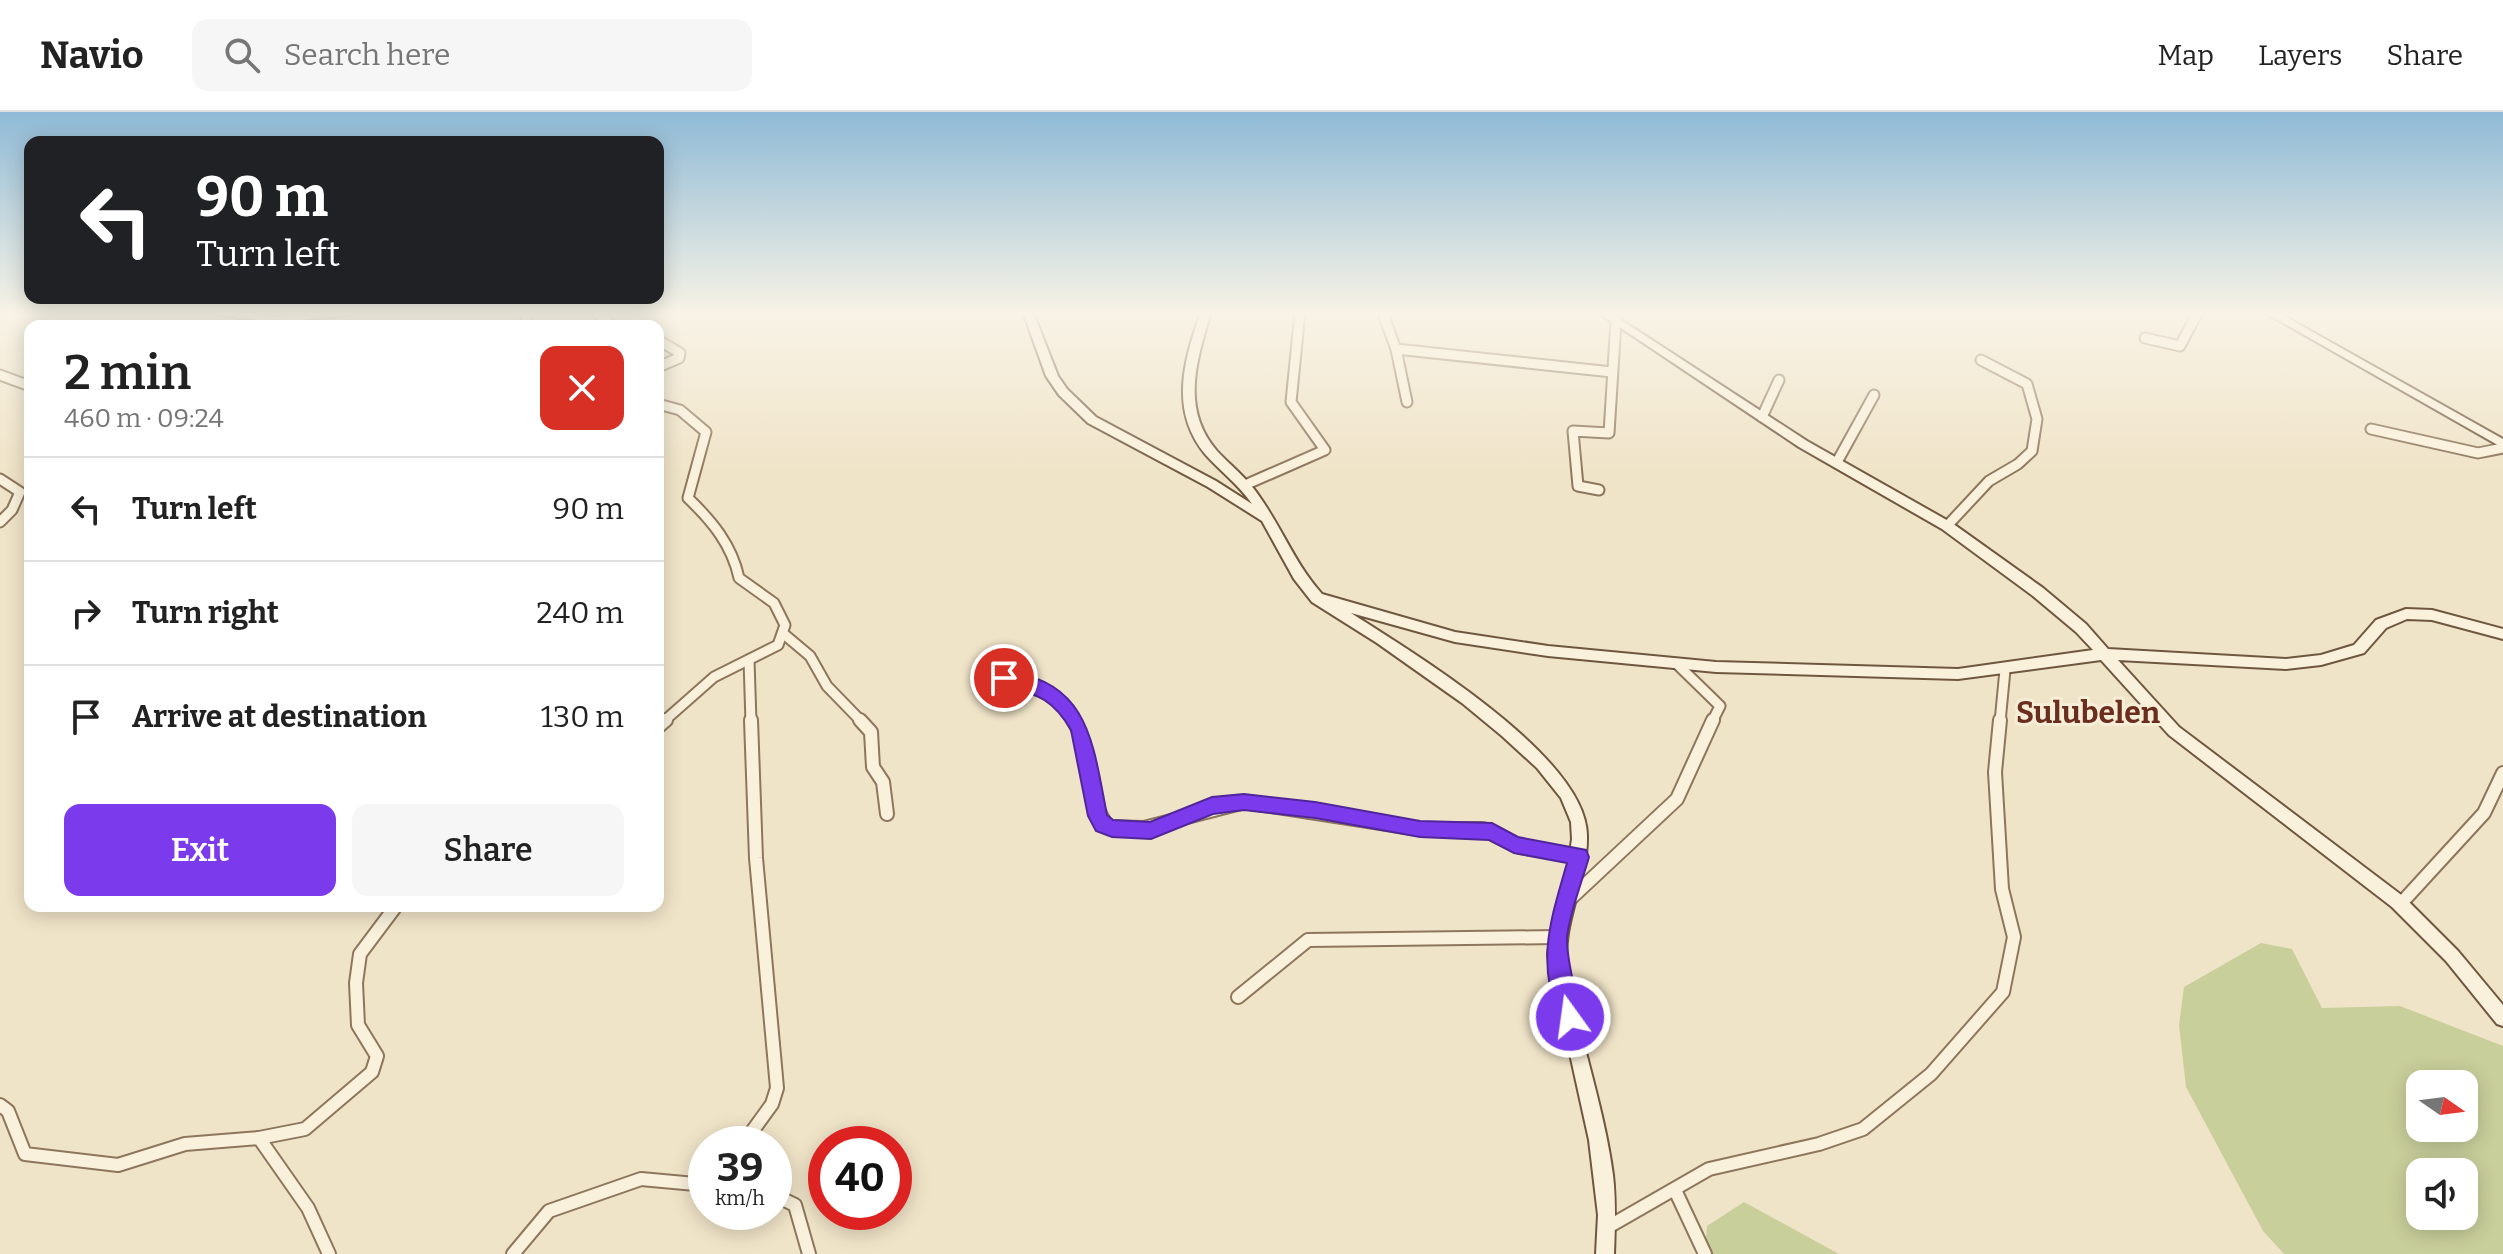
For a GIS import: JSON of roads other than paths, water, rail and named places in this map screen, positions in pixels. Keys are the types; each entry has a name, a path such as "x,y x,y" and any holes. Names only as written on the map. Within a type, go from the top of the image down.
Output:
{"street":[{"path":"1048,365 1063,392 1092,420 1212,484 1264,517"},
{"path":"1190,365 1186,390 1190,418 1205,446 1245,485 1286,557 1317,598 1449,685 1558,777 1569,793 1579,820 1579,857 1557,937 1560,981 1598,1131 1608,1227 1605,1254"},
{"path":"1245,485 1325,450 1291,402 1295,365"},
{"path":"1399,365 1407,402"},
{"path":"1549,365 1612,372"},
{"path":"1599,490 1578,486 1573,431 1609,433 1613,365"},
{"path":"1683,365 1762,417 1952,530 2061,610 2204,748 2406,898 2454,946 2503,1005"},
{"path":"1952,530 1980,488 2022,463 2038,441 2036,410 2027,384 1991,365"},
{"path":"2362,365 2503,446"},
{"path":"0,375 24,384"},
{"path":"1762,417 1779,380"},
{"path":"1837,462 1874,395"},
{"path":"664,406 680,410 706,432 688,498 712,521 735,559 739,578 772,600 786,622 785,635 777,645 716,675 664,722"},
{"path":"2371,429 2478,453 2503,446"},
{"path":"0,479 20,492 12,510 0,522"},
{"path":"1317,598 1455,637 1548,651 1677,664 1831,672 1958,674 2108,654 2235,663 2321,660 2359,649 2381,624 2406,614 2432,615 2503,634"},
{"path":"785,635 810,656 827,686 871,732 873,767 883,782 887,814"},
{"path":"2108,654 2174,731 2398,902 2452,956 2503,1018"},
{"path":"749,660 756,858 777,1088 772,1104 756,1126"},
{"path":"1564,904 1677,799 1720,706 1677,664"},
{"path":"1608,1227 1709,1169 1819,1144 1863,1129 1931,1074 2003,992 2014,937 2002,889 1995,772 2005,670"},
{"path":"1004,678 1022,680 1043,689 1071,713 1080,729 1098,816 1103,825 1112,829 1151,830 1212,806 1244,802 1315,810 1420,829 1492,831 1514,845 1579,857"},
{"path":"2406,898 2484,813 2503,773"},
{"path":"0,1105 8,1111 25,1154 118,1165 185,1144 259,1138 305,1129 372,1072 377,1056 358,1025 356,1012 360,954 392,912"},
{"path":"1238,997 1308,940 1557,937"},
{"path":"259,1138 308,1208 329,1254"},
{"path":"513,1254 549,1211 641,1179 688,1181"},
{"path":"1675,1190 1705,1254"},
{"path":"792,1204 809,1254"}],"district":[{"name":"Sulubelen","path":"2088,713"}]}
